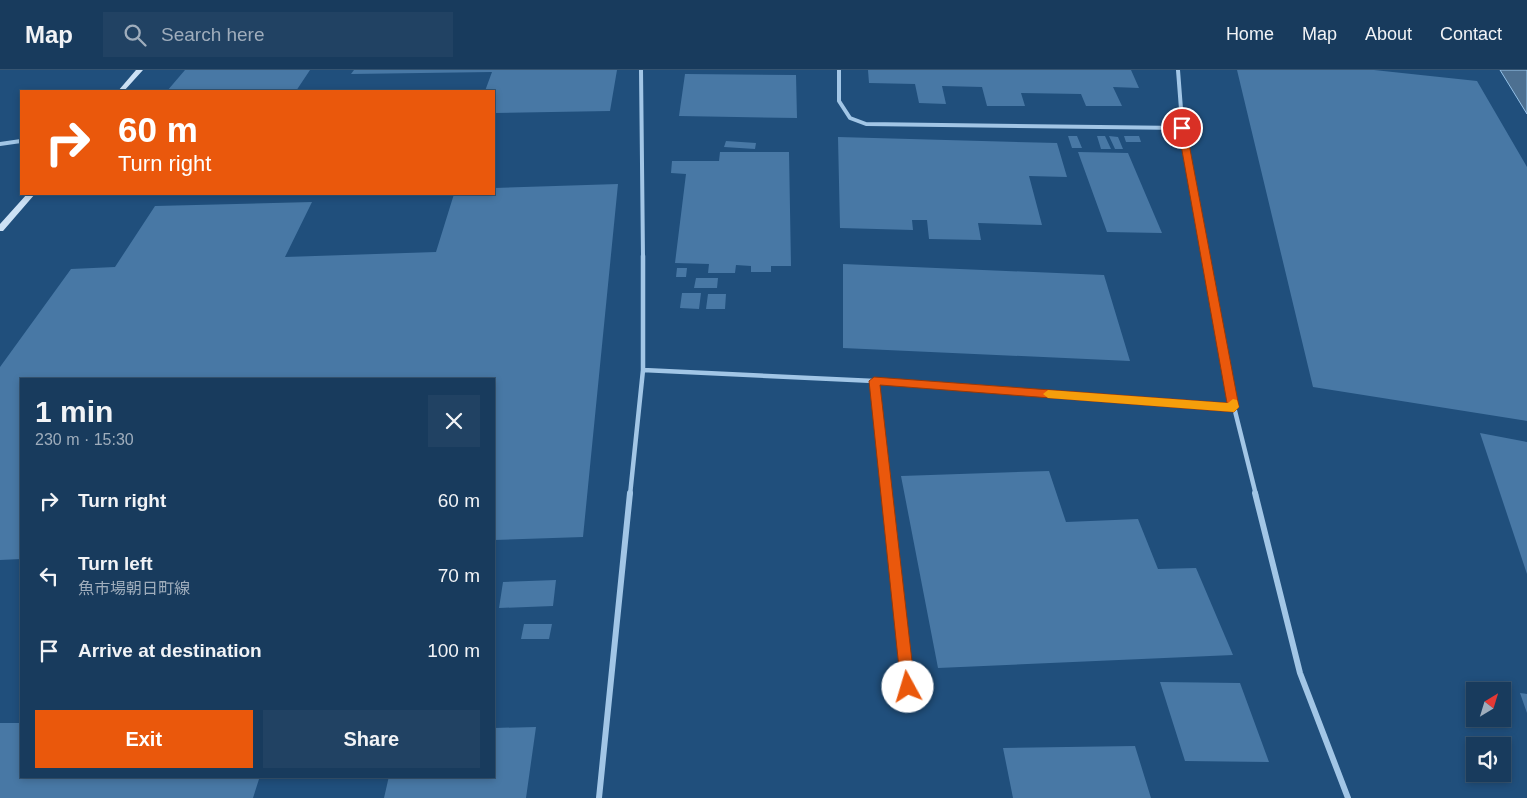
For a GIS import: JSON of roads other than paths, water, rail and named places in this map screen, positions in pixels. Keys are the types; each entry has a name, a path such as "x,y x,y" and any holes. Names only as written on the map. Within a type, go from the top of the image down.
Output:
{"street":[{"path":"123,90 140,70"},
{"path":"599,798 643,370 643,128 641,70"},
{"path":"839,70 839,101 850,118 866,124 1182,128"},
{"path":"1178,70 1182,128 1234,407 1300,673 1348,798"},
{"path":"0,144 20,141"},
{"path":"0,229 30,195"},
{"path":"643,370 874,381 1234,407"},
{"path":"874,381 908,687"}],"water":[{"path":"1500,70 1527,70 1527,114"}]}
